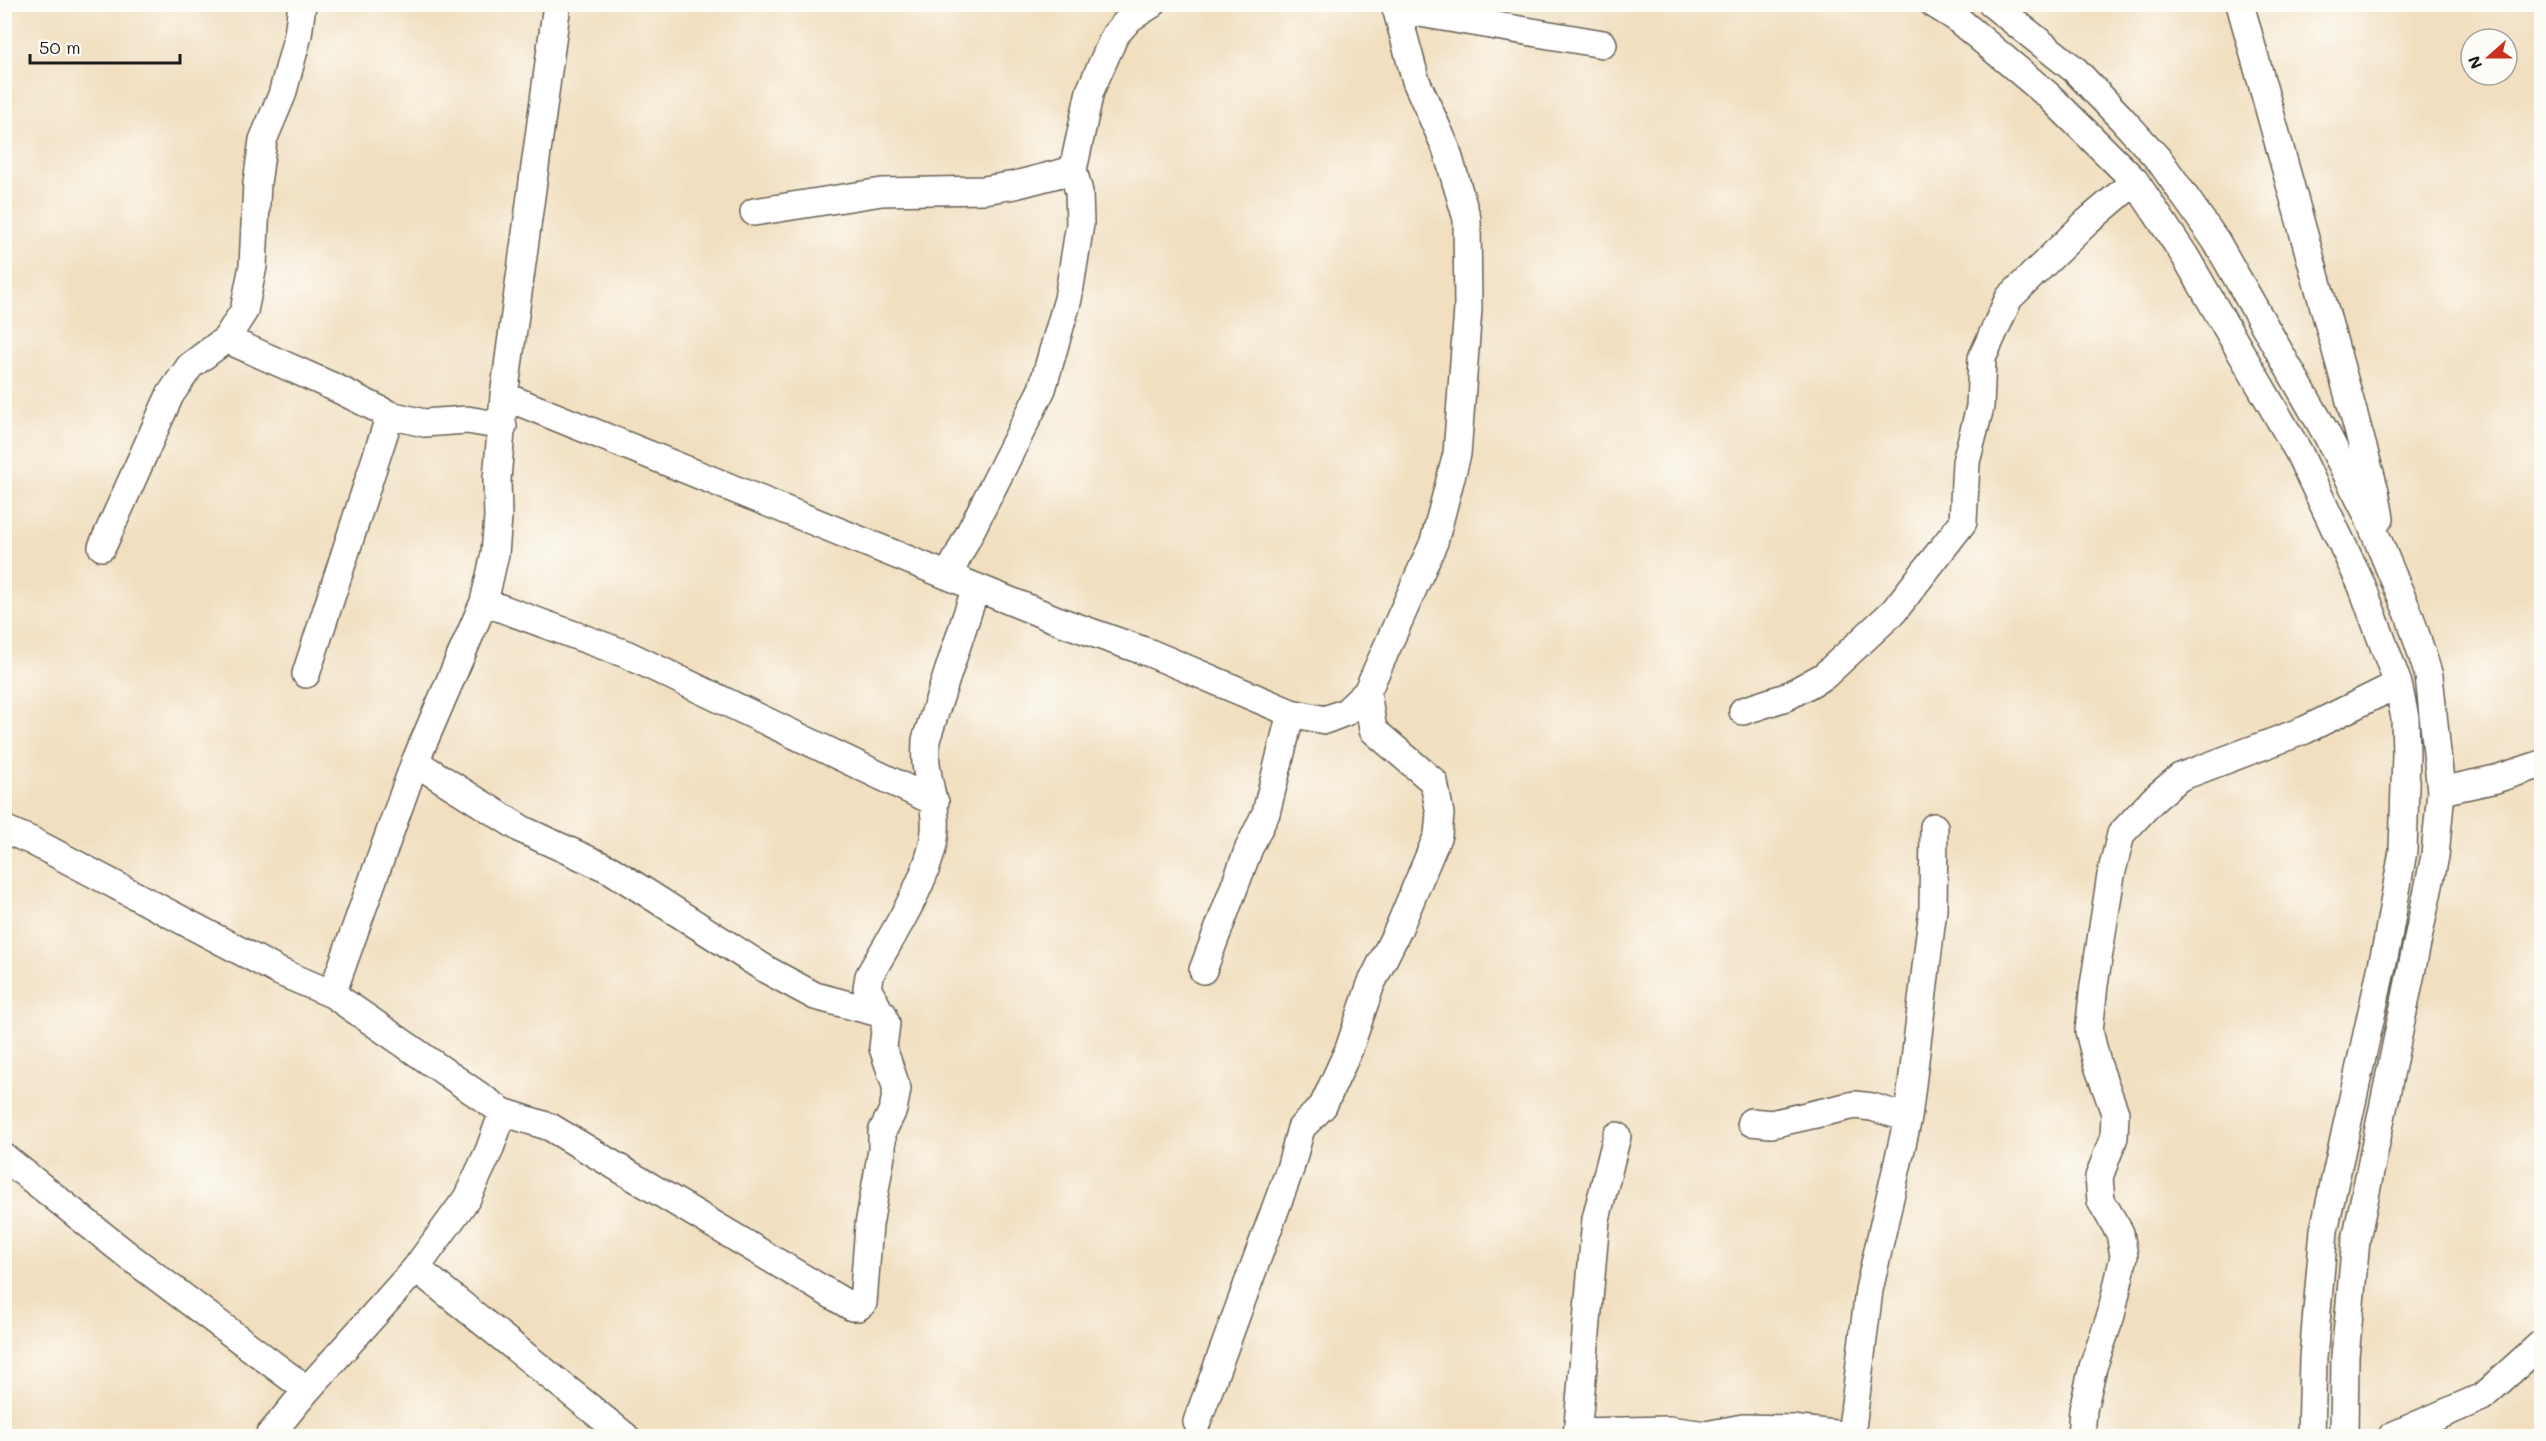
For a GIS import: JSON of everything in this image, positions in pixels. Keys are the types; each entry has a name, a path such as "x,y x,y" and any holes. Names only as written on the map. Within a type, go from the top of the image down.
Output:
{"street":[{"path":"102,547 170,395 190,366 226,339 243,311 253,266 257,183 263,140 282,96 298,35 302,4"},
{"path":"332,994 415,762 484,602 495,554 498,517 497,479 504,396 557,4"},
{"path":"948,576 1042,389 1068,298 1080,224 1079,192 1073,170 1090,91 1115,35 1130,18 1152,4"},
{"path":"1934,4 1954,17 2049,96 2135,181 2185,256 2298,451 2362,586 2398,684 2404,718 2406,753 2403,851 2387,943 2324,1230 2313,1358 2311,1437"},
{"path":"1992,4 2075,70 2121,118 2160,161 2216,241 2327,435 2366,512 2393,573 2429,676 2441,791 2435,856 2356,1240 2345,1356 2344,1437"},
{"path":"2240,4 2375,491 2393,573"},
{"path":"504,396 1062,622 1150,653 1291,713 1325,720 1346,712 1367,692 1434,542 1457,454 1468,309 1467,219 1446,148 1416,81 1395,7 1603,44"},
{"path":"754,212 882,192 984,190 1015,185 1073,170"},
{"path":"1743,711 1786,697 1824,676 1894,611 1963,522 1966,462 1980,407 1982,358 2009,298 2087,222 2135,181"},
{"path":"226,339 390,415 424,423 467,420 503,426"},
{"path":"306,674 390,415"},
{"path":"4,829 32,841 280,972 332,994 503,1112 550,1127 852,1307 858,1307 865,1297 869,1225 882,1149 882,1132 893,1110 897,1089 884,1048 886,1029 883,1014 867,988 868,976 914,893 928,858 935,832 935,802 926,763 926,740 976,587"},
{"path":"484,602 626,654 935,802"},
{"path":"2081,1437 2083,1410 2093,1367 2111,1315 2124,1256 2120,1233 2101,1201 2099,1177 2114,1137 2115,1113 2097,1063 2089,1031 2111,875 2121,834 2153,800 2180,777 2304,730 2398,684"},
{"path":"1197,1422 1290,1169 1301,1128 1323,1106 1345,1059 1371,984 1398,930 1438,835 1440,814 1434,782 1373,730 1367,692"},
{"path":"1203,970 1249,848 1266,813 1291,713"},
{"path":"415,762 523,830 611,870 767,970 815,996 883,1014"},
{"path":"2441,791 2496,779 2541,764"},
{"path":"1617,1136 1596,1219 1578,1434 1669,1430 1706,1435 1743,1428 1851,1437 1869,1290 1908,1118 1933,909 1934,827"},
{"path":"1750,1122 1771,1124 1855,1105 1872,1107 1908,1118"},
{"path":"269,1437 307,1390 416,1268 467,1198 489,1151 503,1112"},
{"path":"4,1157 130,1257 307,1390"},
{"path":"416,1268 625,1437"},
{"path":"2392,1437 2482,1397 2541,1343"}]}
